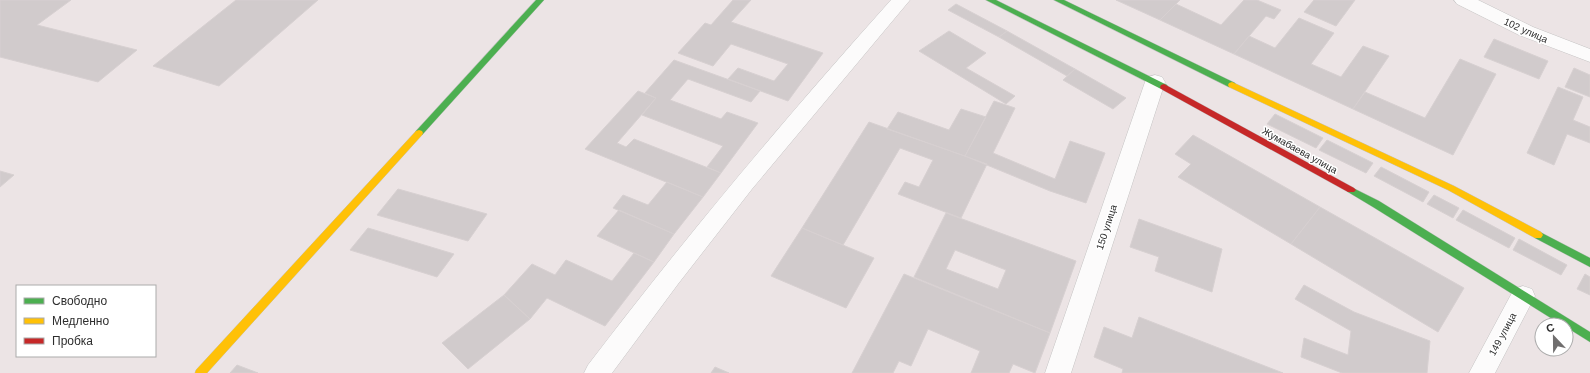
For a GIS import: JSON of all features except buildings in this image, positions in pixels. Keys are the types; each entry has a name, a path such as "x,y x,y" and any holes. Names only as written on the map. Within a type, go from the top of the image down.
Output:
{"street":[{"path":"200,373 540,0"},
{"path":"597,373 651,299 814,99 901,0"},
{"name":"Жумабаева улица","path":"990,0 1155,82 1376,204 1590,337"},
{"path":"1058,0 1195,68 1451,188 1590,263"},
{"name":"102 улица","path":"1463,0 1526,31 1590,56"},
{"name":"150 улица","path":"1058,373 1155,82"},
{"name":"149 улица","path":"1482,373 1523,296"}],"traffic: fast":[{"path":"419,133 540,0"},
{"path":"990,0 1164,87"},
{"path":"1058,0 1232,85"},
{"path":"1351,190 1590,337"},
{"path":"1538,235 1590,263"}],"traffic: slow":[{"path":"1232,85 1451,188 1538,235"},
{"path":"200,373 419,133"}],"traffic: jam":[{"path":"1164,87 1351,190"}]}
